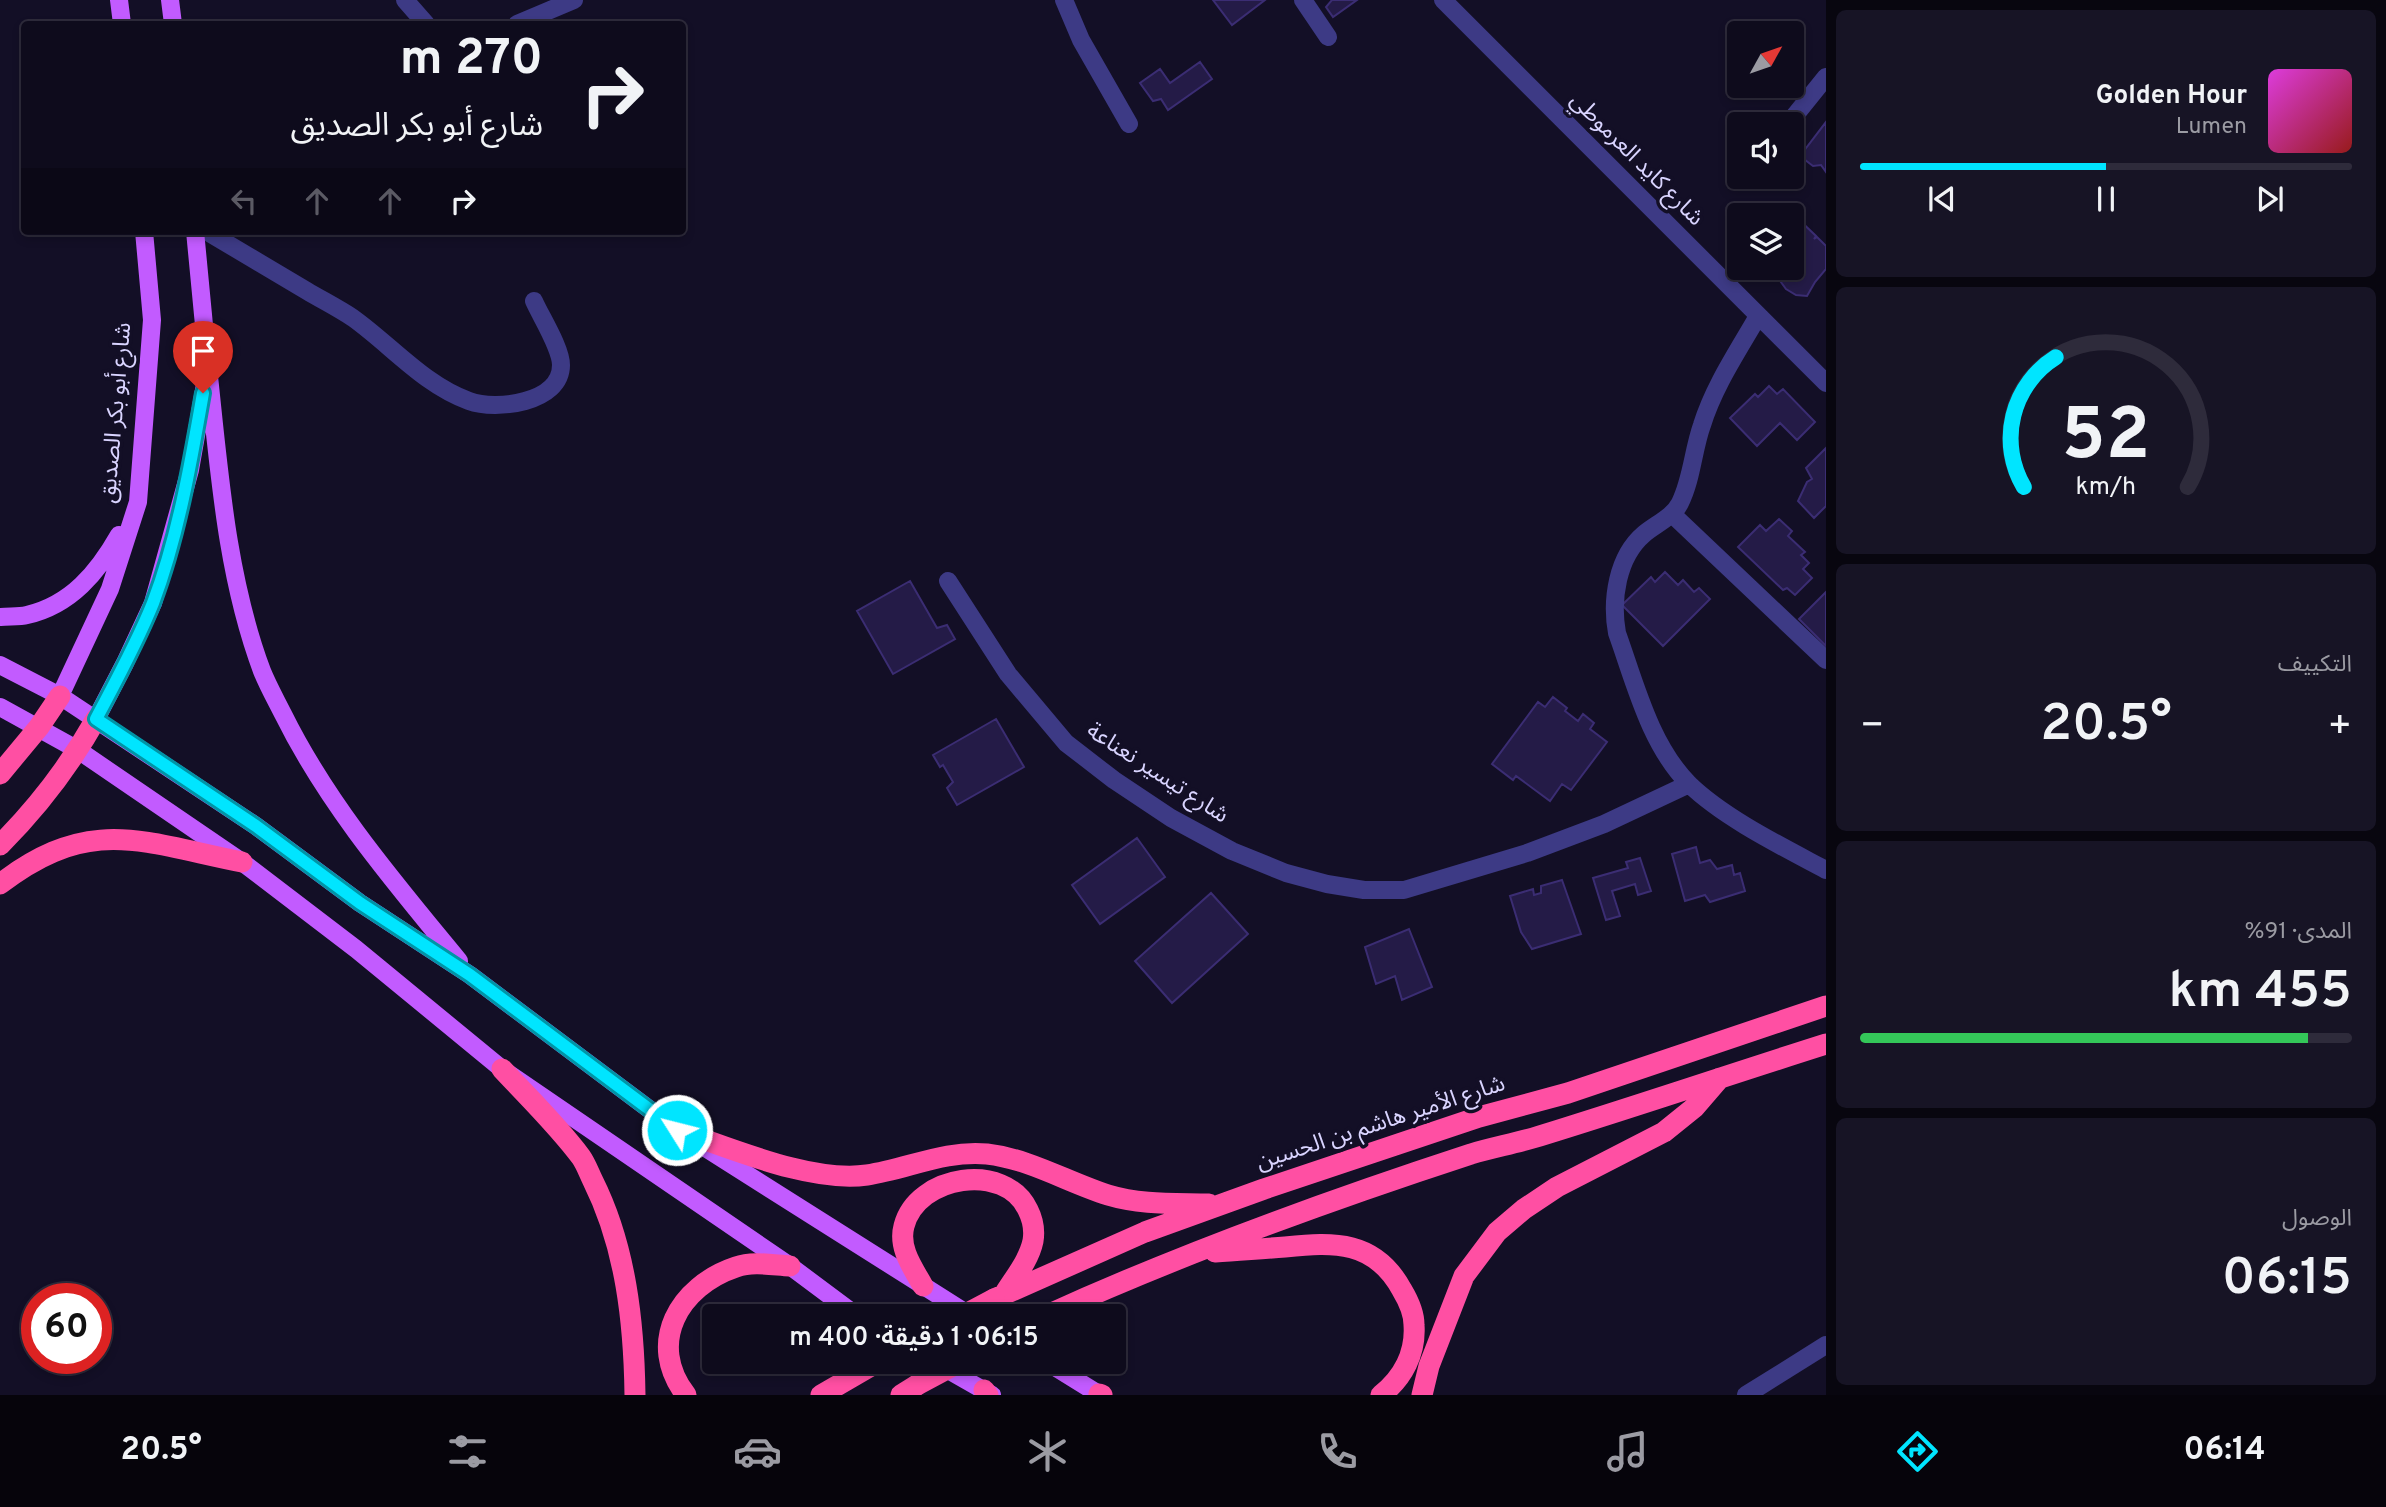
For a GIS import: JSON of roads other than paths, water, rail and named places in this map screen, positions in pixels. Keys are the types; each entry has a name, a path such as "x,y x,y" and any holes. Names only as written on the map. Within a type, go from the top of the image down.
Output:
{"highway":[{"name":"شارع أبو بكر الصديق","path":"0,774 39,727 60,696"},
{"path":"0,845 45,795 78,750 96,719"},
{"path":"0,884 42,856 96,839 135,840 242,862"},
{"name":"شارع الأمير هاشم بن الحسين","path":"985,1304 1145,1232 1221,1205 1479,1116 1568,1093 1826,1006"},
{"path":"1071,1304 1188,1254 1474,1153 1531,1138 1826,1044"},
{"path":"502,1069 582,1159 600,1195 613,1232 629,1307 635,1350 635,1395"},
{"path":"1422,1395 1429,1366 1464,1276 1497,1232 1524,1209 1557,1187 1664,1132 1695,1107 1720,1078"},
{"path":"677,1130 804,1172 867,1175 938,1156 988,1154 1038,1166 1080,1185 1131,1201 1221,1205"},
{"path":"923,1286 905,1253 904,1226 919,1201 953,1182 996,1182 1009,1187 1021,1197 1034,1224 1029,1252 1000,1296"},
{"path":"1188,1254 1327,1244 1349,1246 1374,1257 1395,1278 1407,1299 1414,1319 1415,1335 1409,1360 1402,1373 1381,1395"},
{"path":"686,1395 672,1370 668,1343 670,1328 679,1309 693,1291 736,1267 754,1263 790,1266"},
{"path":"821,1395 857,1374"},
{"path":"909,1390 938,1374"}],"main road":[{"path":"119,0 122,21"},
{"path":"170,0 173,21"},
{"name":"شارع أبو بكر الصديق","path":"60,696 110,589 138,502 152,330 145,235"},
{"path":"195,235 226,523 249,634 263,674 296,741 347,821 470,975"},
{"path":"96,719 153,603 190,470 208,367"},
{"path":"0,617 26,615 61,602 77,592 105,559 138,502"},
{"path":"0,665 60,696 256,826 360,903 470,975 677,1130 952,1304"},
{"path":"0,707 78,750 242,862 356,949 502,1069 790,1266 841,1304"},
{"path":"955,1374 988,1393"},
{"path":"1066,1374 1100,1395"}],"street":[{"path":"405,0 423,21"},
{"path":"524,21 574,0"},
{"path":"1064,0 1081,40 1129,124"},
{"path":"1303,0 1328,37"},
{"name":"شارع كايد العرموطي","path":"1443,0 1826,383"},
{"path":"1798,112 1826,77"},
{"path":"213,235 353,318 436,384 479,404 506,405 527,400 547,391 558,377 561,366 559,355 534,301"},
{"path":"1758,316 1712,397 1680,503 1672,514 1641,537 1629,553 1617,582 1615,619 1621,645 1657,736 1677,770 1713,804 1826,870"},
{"path":"1672,514 1826,660"},
{"name":"شارع تيسير نعناعة","path":"948,581 1008,674 1066,743 1114,780 1171,818 1232,851 1286,873 1364,890 1404,890 1527,853 1604,824 1689,784"},
{"path":"1746,1395 1826,1345"}]}
